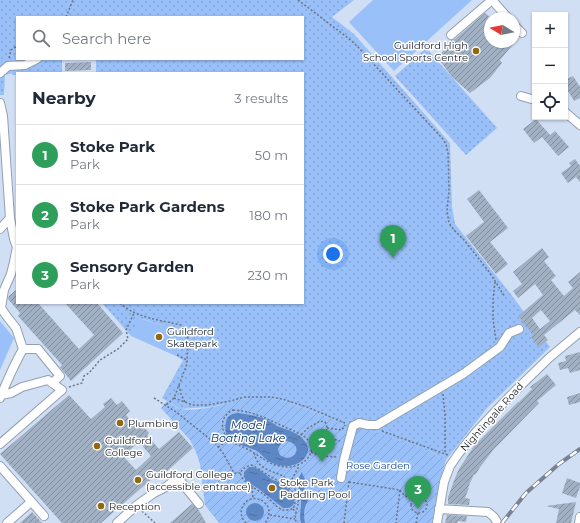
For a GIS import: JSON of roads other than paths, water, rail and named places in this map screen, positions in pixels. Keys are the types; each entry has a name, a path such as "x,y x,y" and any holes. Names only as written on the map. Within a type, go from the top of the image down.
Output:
{"street":[{"path":"451,36 492,0 503,12"},
{"path":"0,73 10,66 26,65 36,60"},
{"path":"521,96 532,99"},
{"path":"0,103 3,116 10,218 16,244"},
{"path":"568,115 580,125"},
{"path":"0,229 10,218"},
{"path":"16,252 11,274 4,290 2,308 16,328 23,349"},
{"path":"344,477 344,460 348,444 350,424 359,423 377,425 462,374 500,347 509,333 519,330"},
{"name":"Nightingale Road","path":"437,523 444,482 450,466 455,459 476,432 510,396 549,358 580,332"},
{"path":"23,349 38,349 60,376 52,383"},
{"path":"1,397 7,378 23,349"},
{"path":"0,444 62,390 48,380 22,387 1,397"},
{"path":"0,466 44,516"},
{"path":"117,523 154,493 166,487 178,478 199,504"},
{"path":"7,523 31,502"},
{"path":"439,510 488,512 497,522"},
{"path":"579,523 580,517"}],"water":[{"name":"Model Boating Lake","path":"239,413 262,418 298,435 308,446 306,456 298,463 282,466 267,460 257,451 234,442 230,439 225,429 226,422 229,416","holes":["287,441 293,443 297,450 293,456 289,458 280,455 278,450 281,444"]},
{"name":"Stoke Park Paddling Pool","path":"249,467 258,469 271,479 286,487 293,496 294,503 292,506 289,508 283,508 259,489 246,481 244,472"},
{"path":"302,472 305,479 305,492 309,499 304,510 305,523 301,523 302,491 298,488 298,479"},
{"path":"255,503 261,506 264,512 261,518 255,521 249,518 246,512 249,506"}],"railway":[{"path":"502,523 526,493 559,464 580,449"}],"place":[{"name":"Guildford High School Sports Centre","path":"476,51"},
{"name":"Stoke Park","path":"393,258"},
{"name":"Guildford Skatepark","path":"159,337"},
{"name":"Plumbing","path":"120,423"},
{"name":"Guildford College","path":"97,446"},
{"name":"Stoke Park Gardens","path":"322,462"},
{"name":"Guildford College (accessible entrance)","path":"138,480"},
{"name":"Stoke Park Paddling Pool","path":"272,488"},
{"name":"Reception","path":"101,506"},
{"name":"Sensory Garden","path":"418,509"}],"park label":[{"name":"Rose Garden","path":"378,465"}]}
